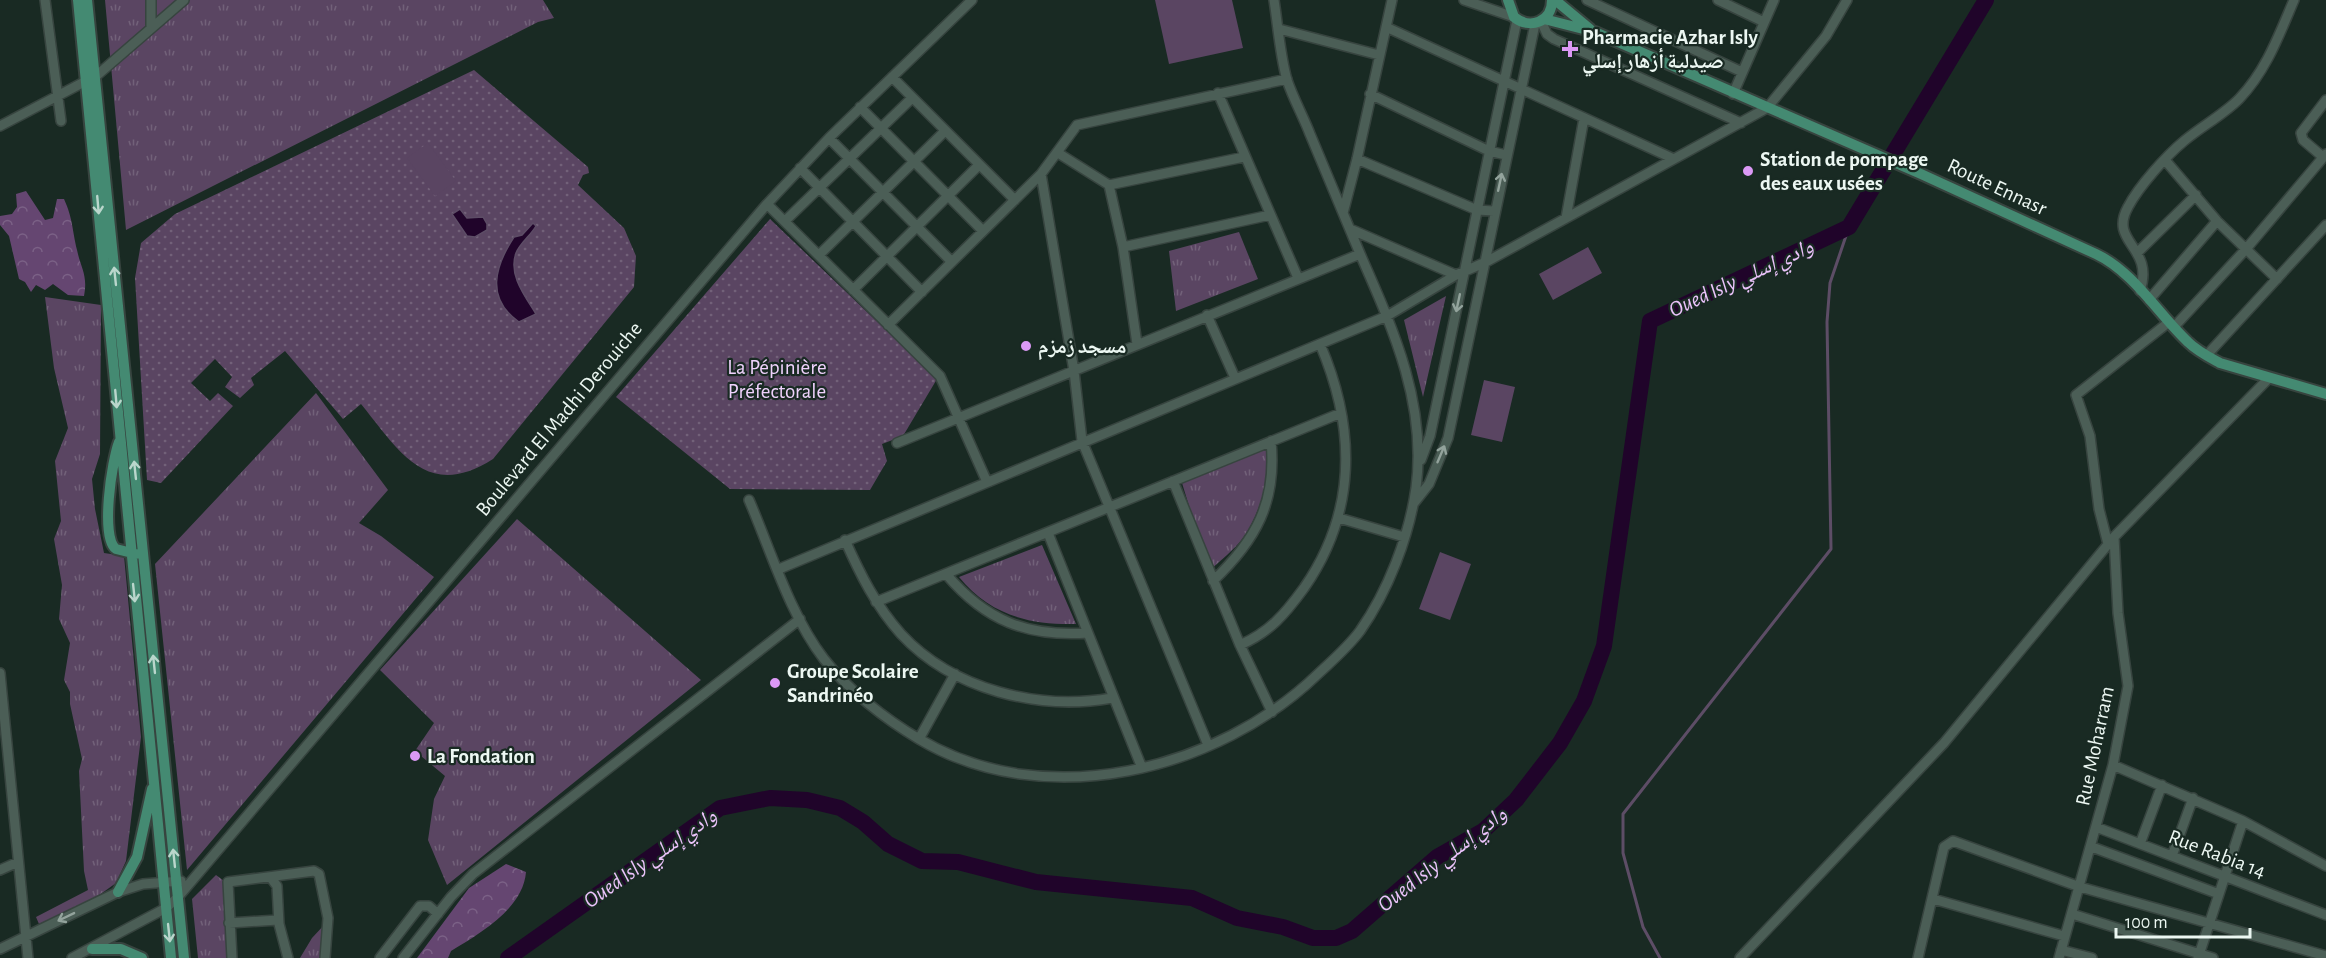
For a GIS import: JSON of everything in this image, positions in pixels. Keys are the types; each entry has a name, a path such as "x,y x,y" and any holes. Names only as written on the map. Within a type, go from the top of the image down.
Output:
{"main road":[{"path":"78,0 90,79 143,553 184,958"},
{"path":"87,0 90,79 130,554 171,958"},
{"path":"1540,22 1551,10 1554,0"},
{"name":"Route Ennasr","path":"1554,0 1594,33"},
{"path":"1505,2 1516,19"},
{"name":"Route Ennasr","path":"1516,19 1594,33 1921,174 2108,260 2190,345 2220,363 2326,394"},
{"path":"120,439 112,470 109,536 112,546 130,554 143,553"},
{"path":"118,892 137,857 154,780"},
{"path":"92,949 121,950 142,958"}],"street":[{"path":"45,0 61,121"},
{"path":"151,0 151,27"},
{"path":"0,126 90,79 184,0"},
{"name":"Boulevard El Madhi Derouiche","path":"72,958 166,908 178,897 767,204 860,107 972,0"},
{"path":"749,500 800,619 822,656 837,673 884,715 919,739 981,766 1026,775 1089,777 1142,768 1208,745 1272,712 1313,679 1359,631 1386,582 1404,537 1413,505 1418,468 1416,413 1387,316 1287,79 1274,0"},
{"path":"1343,213 1358,159 1370,94 1392,0"},
{"path":"1418,468 1430,436 1460,273 1477,210 1516,19 1464,0"},
{"path":"1587,0 1742,72"},
{"path":"1718,0 1764,22"},
{"path":"1733,94 1774,0"},
{"path":"779,569 1387,316 1460,273 1767,108 1826,36 1847,0"},
{"path":"2140,291 2144,267 2138,252 2124,236 2125,214 2128,205 2183,141 2238,99 2264,68 2294,0"},
{"path":"1413,505 1429,484 1448,438 1520,89 1540,22"},
{"path":"1540,22 1547,34 1554,39 1741,123"},
{"path":"1386,27 1674,159"},
{"path":"1279,29 1379,56"},
{"path":"892,77 944,132 1015,200"},
{"path":"888,325 1041,174 1058,153 1068,134 1077,125 1287,79"},
{"path":"1218,93 1244,158 1298,278"},
{"path":"1370,94 1489,151 1506,155"},
{"path":"785,221 912,98"},
{"path":"2171,325 2246,249 2325,155 2304,140 2301,133 2326,100"},
{"path":"860,107 983,231"},
{"path":"1566,218 1584,118"},
{"path":"819,255 915,164 944,132"},
{"path":"829,138 952,262"},
{"path":"1058,153 1109,185 1244,158"},
{"path":"1358,159 1477,210 1494,211"},
{"path":"2165,160 2217,221 2277,279"},
{"path":"853,290 979,165"},
{"path":"800,168 922,292"},
{"path":"1041,174 1074,371 1082,441 1208,745"},
{"path":"1109,185 1123,247 1137,344"},
{"path":"2138,252 2196,195"},
{"path":"767,204 940,376 987,482"},
{"path":"1123,247 1270,215"},
{"path":"2149,300 2217,221"},
{"path":"2207,355 2326,225"},
{"path":"1350,229 1460,273"},
{"path":"897,443 1360,254"},
{"path":"1207,315 1235,378"},
{"name":"Rue Moharram","path":"2060,954 2092,847 2113,765 2128,686 2111,541 2099,509 2090,436 2076,395 2171,325"},
{"path":"1240,645 1262,635 1290,606 1319,565 1339,518 1347,460 1341,413 1320,344"},
{"path":"1740,958 1944,743 2111,541 2269,378"},
{"path":"876,602 1341,413"},
{"path":"1213,580 1251,540 1262,516 1272,478 1271,441"},
{"path":"1173,481 1240,645 1272,712"},
{"path":"1339,518 1404,537"},
{"path":"1048,533 1112,698 1142,768"},
{"path":"845,540 876,602 913,645 955,674 992,689 1038,700 1074,702 1112,698"},
{"path":"946,574 975,604 1014,626 1048,633 1088,633"},
{"path":"403,958 473,874 800,619"},
{"path":"0,674 4,755 28,958"},
{"path":"919,739 955,674"},
{"path":"2113,765 2243,821 2326,866"},
{"path":"2140,844 2162,785"},
{"path":"2172,856 2193,798"},
{"path":"2198,956 2243,821"},
{"name":"Rue Rabia 14","path":"2096,827 2326,915"},
{"path":"1917,958 1944,847 1953,841 2080,886 2326,956"},
{"path":"2092,847 2218,894"},
{"path":"0,870 18,862"},
{"path":"232,958 228,882 314,871 319,874 328,918 325,958"},
{"path":"271,878 277,886 278,920 288,958"},
{"path":"0,948 118,892 143,885 192,879"},
{"path":"1932,899 2064,936"},
{"path":"380,958 416,909 424,905 438,914"},
{"path":"2072,914 2198,956 2213,958"},
{"path":"229,922 278,920"},
{"path":"2060,954 2092,958"}],"green space":[{"path":"105,0 543,0 554,18 538,22 126,230"},
{"path":"1155,0 1232,0 1243,48 1169,64"},
{"path":"474,70 588,167 589,173 583,175 578,185 624,228 636,256 634,287 493,459 470,471 450,475 433,473 417,465 389,439 361,404 343,419 285,351 251,378 254,385 240,398 225,387 232,377 215,359 191,383 210,401 218,393 233,406 161,483 147,480 135,278 141,243 175,214"},
{"path":"428,143 456,181 435,196 407,158"},
{"path":"26,191 45,220 53,218 57,199 64,199 71,218 85,277 84,296 68,295 53,284 45,290 36,285 31,292 25,282 19,279 9,236 0,225 0,216 12,214 17,207 16,194"},
{"name":"La Pépinière Préfectorale","path":"770,219 937,379 903,436 882,444 887,461 870,490 730,489 616,397"},
{"path":"1239,232 1258,279 1176,311 1169,251"},
{"path":"1588,247 1602,273 1553,300 1539,274"},
{"path":"1446,296 1423,397 1404,320"},
{"path":"45,297 101,305 100,454 92,479 95,509 104,553 124,556 141,737 126,861 116,883 91,901 39,924 36,917 88,890 84,871 79,771 82,759 70,704 70,692 64,680 70,643 59,619 62,585 54,539 61,521 55,461 68,428 54,368"},
{"path":"1484,380 1515,387 1502,442 1471,435"},
{"path":"316,393 388,490 359,523 381,536 434,577 187,870 155,564"},
{"path":"1266,449 1265,484 1259,507 1249,529 1227,555 1209,571 1182,483"},
{"path":"517,519 701,680 447,885 428,840 434,799 445,776 415,751 434,723 380,670"},
{"path":"1042,545 1076,624 1026,620 997,609 984,601 959,577"},
{"path":"1440,552 1471,564 1450,620 1419,609"},
{"path":"506,864 526,872 523,885 509,909 487,928 451,951 448,958 417,958 469,888"},
{"path":"216,875 224,881 225,912 231,920 232,958 198,958 192,899"},
{"path":"325,924 322,958 300,958 312,938"}],"shaded area":[{"path":"460,209 467,218 483,217 487,230 475,237 467,236 452,214"},
{"path":"533,223 536,226 516,253 514,269 519,285 536,314 519,322 501,303 497,292 498,270 514,237 522,235"}],"waterway":[{"name":"Oued Isly وادي إسلي","path":"508,958 720,808 770,798 807,800 840,808 863,822 888,844 922,861 958,862 1036,882 1192,898 1237,918 1283,927 1313,938 1336,938 1352,931 1437,857 1483,831 1516,800 1560,743 1584,701 1604,646 1650,321 1849,227 1986,0"},
{"path":"1660,958 1643,927 1623,853 1623,814 1831,549 1827,322 1830,283 1849,227"}],"place":[{"name":"Pharmacie Azhar Isly صيدلية أزهار إسلي","path":"1570,49"},
{"name":"Station de pompage des eaux usées","path":"1748,171"},
{"name":"مسجد زمزم","path":"1026,346"},
{"name":"Groupe Scolaire Sandrinéo","path":"775,683"},
{"name":"La Fondation","path":"415,756"}]}
